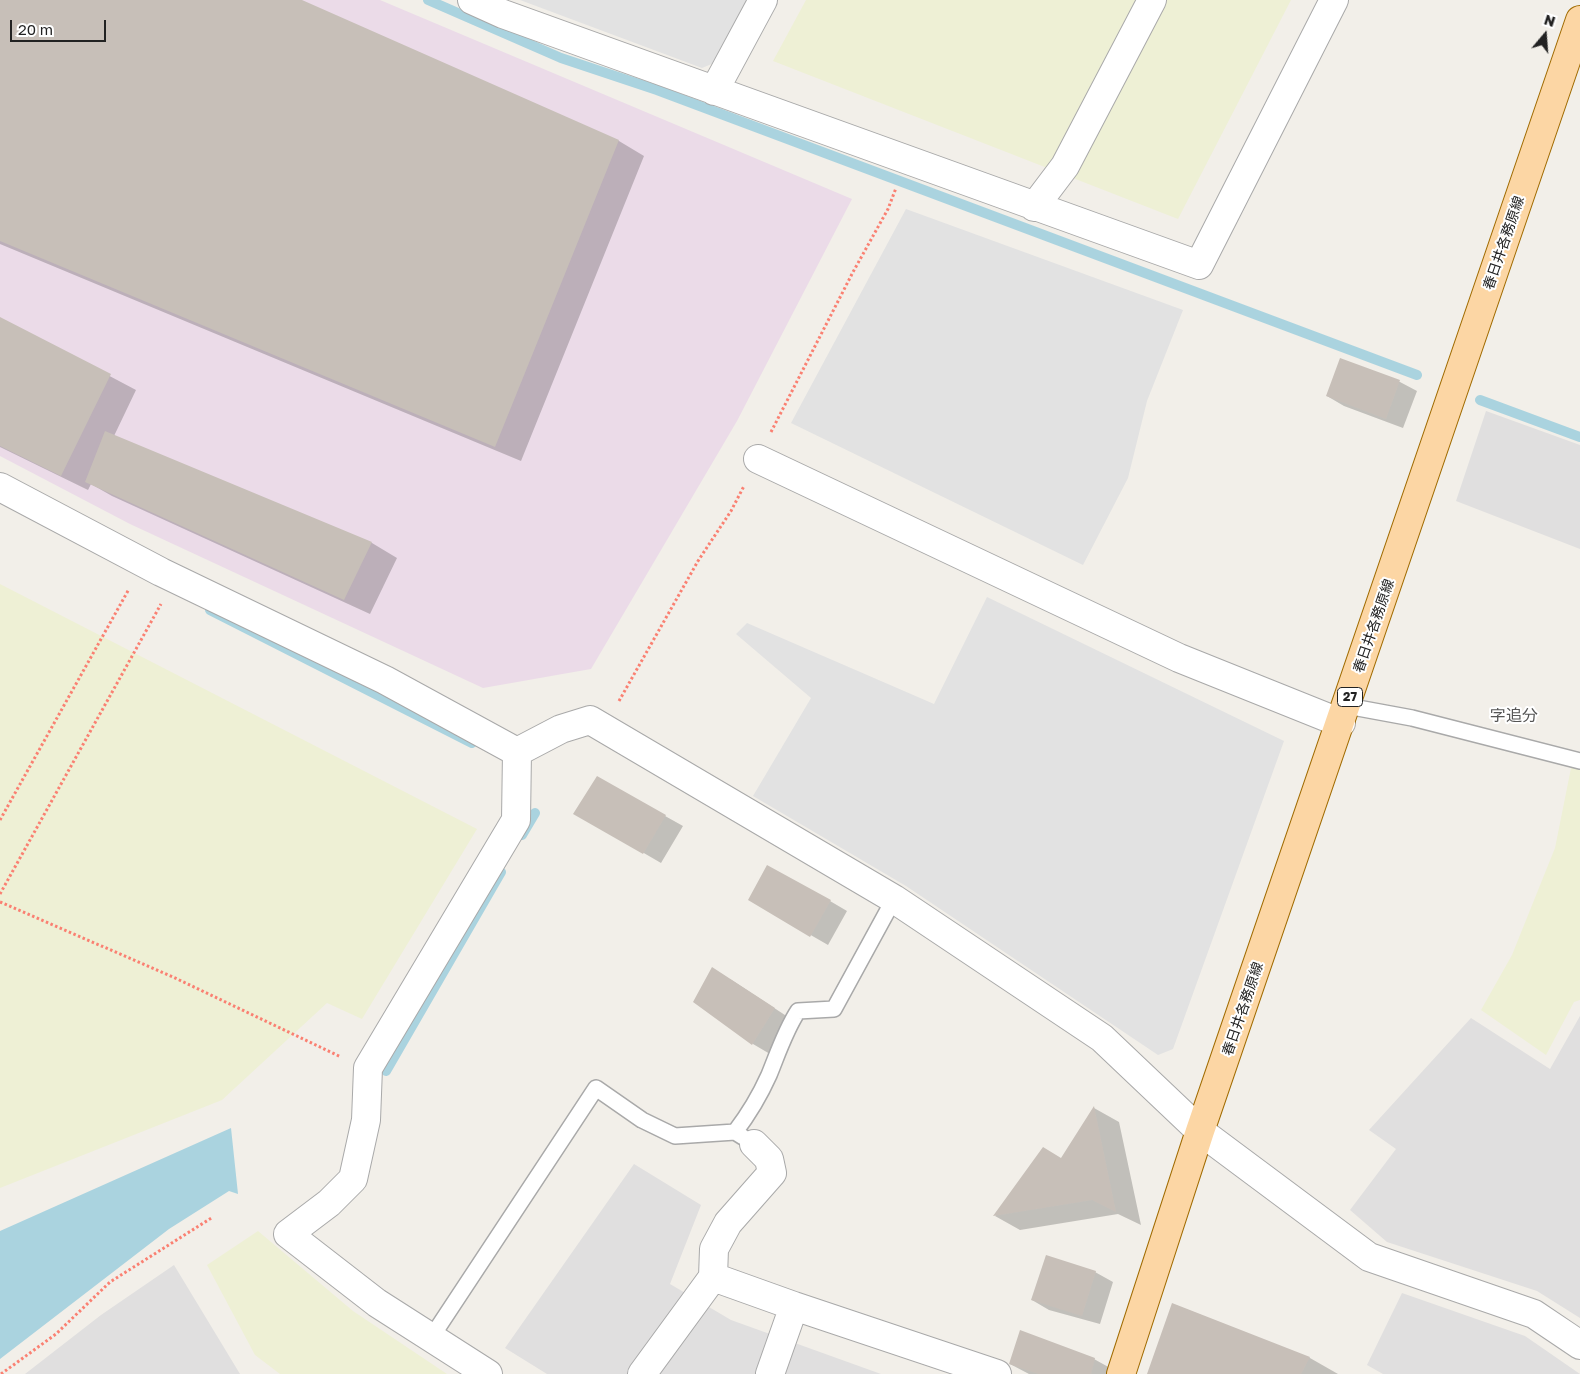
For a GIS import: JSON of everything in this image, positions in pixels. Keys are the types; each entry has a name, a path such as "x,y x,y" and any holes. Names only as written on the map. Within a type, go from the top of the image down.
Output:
{"main road":[{"name":"春日井各務原線","path":"1121,1374 1200,1132 1580,20"}],"street":[{"path":"472,0 502,14 1199,265 1334,0"},
{"path":"714,91 762,0"},
{"path":"1034,207 1064,166 1152,0"},
{"path":"758,459 1179,658 1344,714"},
{"path":"0,486 161,572 385,680 517,752"},
{"path":"517,752 561,729 590,720 894,899 1102,1038 1200,1132 1369,1256 1534,1314 1580,1345"},
{"path":"488,1374 377,1303 288,1234 329,1203 354,1179 366,1120 368,1068 516,820 517,752"},
{"path":"642,1374 714,1277 714,1249 728,1223 772,1174 769,1159 744,1138"},
{"path":"714,1277 987,1372"},
{"path":"770,1374 794,1306"}],"lane":[{"path":"1344,714 1412,718 1580,761"},
{"path":"432,1338 596,1088 642,1120 675,1136 744,1138 746,1118 768,1077 788,1026 798,1011 834,1008 894,899"}],"path":[{"path":"0,820 129,589 137,589"},
{"path":"0,894 162,601"},
{"path":"0,902 173,977 313,1046 368,1068"},
{"path":"1,1374 56,1334 110,1282 214,1216"}],"shaded area":[{"path":"0,0 380,0 852,199 737,421 591,669 483,688 130,524 0,456"},
{"path":"520,0 748,0 714,63 702,68"},
{"path":"906,209 1183,310 1147,401 1128,478 1083,565 791,423"},
{"path":"1486,411 1580,445 1580,549 1456,501"},
{"path":"987,597 1284,741 1173,1049 1158,1055 906,886 753,796 811,698 736,634 747,623 934,704"},
{"path":"1580,1016 1580,1318 1537,1291 1387,1242 1350,1210 1396,1149 1369,1130 1471,1018 1550,1069"},
{"path":"634,1164 701,1205 670,1284 731,1320 881,1374 547,1374 505,1348"},
{"path":"174,1265 240,1374 25,1374 101,1315"},
{"path":"1402,1293 1525,1336 1580,1374 1383,1374 1367,1365"}],"green space":[{"path":"806,0 1291,0 1178,219 773,61"},
{"path":"0,584 477,829 362,1019 327,1003 222,1100 0,1188"},
{"path":"1573,758 1580,759 1580,1000 1574,1002 1546,1055 1481,1010 1512,955 1555,848"},
{"path":"258,1231 353,1311 447,1374 280,1374 255,1355 207,1265"}],"water":[{"path":"231,1128 238,1194 229,1191 169,1229 0,1359 0,1231"}],"building":[{"path":"0,0 302,0 619,140 495,447 0,241"},
{"path":"0,317 111,374 61,476 0,446"},
{"path":"1340,358 1400,380 1386,419 1326,396"},
{"path":"105,431 372,542 344,600 85,482"},
{"path":"597,776 666,815 643,854 573,814"},
{"path":"767,865 831,900 810,937 748,900"},
{"path":"712,967 775,1008 752,1045 693,1002"},
{"path":"1094,1106 1116,1212 1092,1200 993,1216 1043,1147 1061,1158"},
{"path":"1046,1255 1096,1271 1082,1316 1031,1300"},
{"path":"1172,1303 1310,1357 1301,1374 1147,1374"},
{"path":"1020,1330 1095,1358 1091,1374 1039,1374 1009,1364"}],"waterway":[{"path":"428,0 561,58 657,90 1417,375"},
{"path":"1480,400 1580,437"},
{"path":"210,610 472,743"},
{"path":"522,835 535,813"},
{"path":"386,1071 501,872"}],"district":[{"name":"字追分","path":"1514,716"}]}
